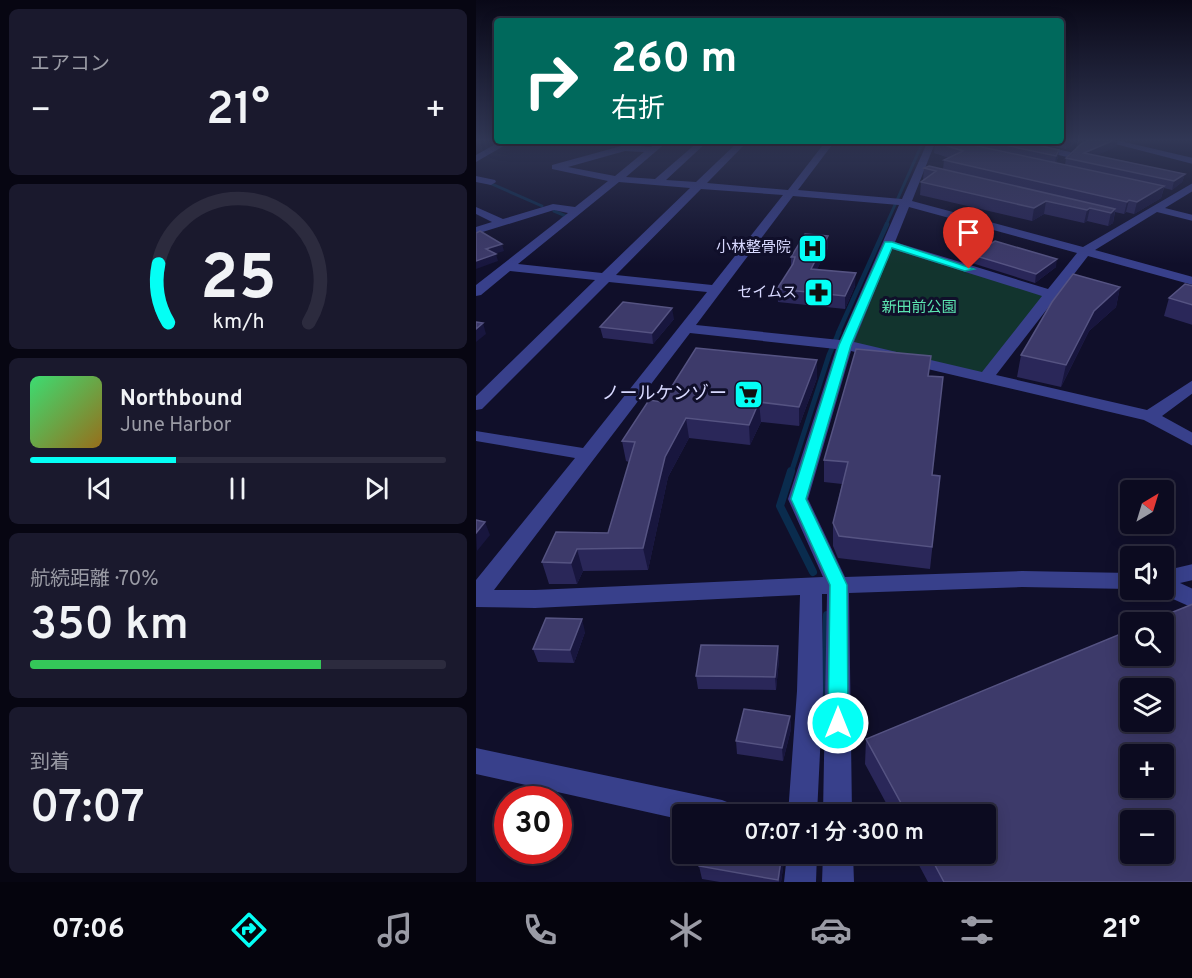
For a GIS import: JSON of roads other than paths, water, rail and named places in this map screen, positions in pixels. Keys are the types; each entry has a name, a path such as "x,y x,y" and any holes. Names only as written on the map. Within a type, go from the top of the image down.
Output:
{"street":[{"path":"487,181 491,182"},
{"path":"476,292 613,181"},
{"path":"646,181 905,202 1193,281"},
{"path":"476,405 705,181"},
{"path":"476,597 589,455 800,181"},
{"path":"838,804 838,585 798,499 845,345 905,202 920,181"},
{"path":"986,377 1085,251 1128,221 1156,208 1171,195 1193,186"},
{"path":"476,231 552,207 577,211"},
{"path":"1156,208 1193,218"},
{"path":"476,210 502,223"},
{"path":"889,244 1049,294"},
{"path":"507,267 715,289"},
{"path":"685,328 845,345 1150,416 1193,441"},
{"path":"1150,416 1193,385"},
{"path":"476,436 589,455"},
{"path":"1174,576 1193,572"},
{"path":"476,597 535,599 1022,579 1120,581"},
{"path":"804,804 810,691 812,586"},
{"path":"1174,590 1193,599"},
{"path":"476,760 676,804"},
{"path":"800,882 801,864"},
{"path":"838,864 838,882"}],"waterway":[{"path":"485,181 542,206"},
{"path":"886,225 905,181"},
{"path":"554,211 566,216 562,219"},
{"path":"838,333 887,224"},
{"path":"791,473 829,355 839,332"},
{"path":"791,471 780,506 813,572"},
{"path":"826,652 827,615"},
{"path":"825,698 826,651"}],"place":[{"name":"小林整骨院","path":"812,248"},
{"name":"セイムス","path":"818,293"},
{"name":"ノールケンゾー","path":"748,394"}],"park label":[{"name":"新田前公園","path":"919,308"}]}
